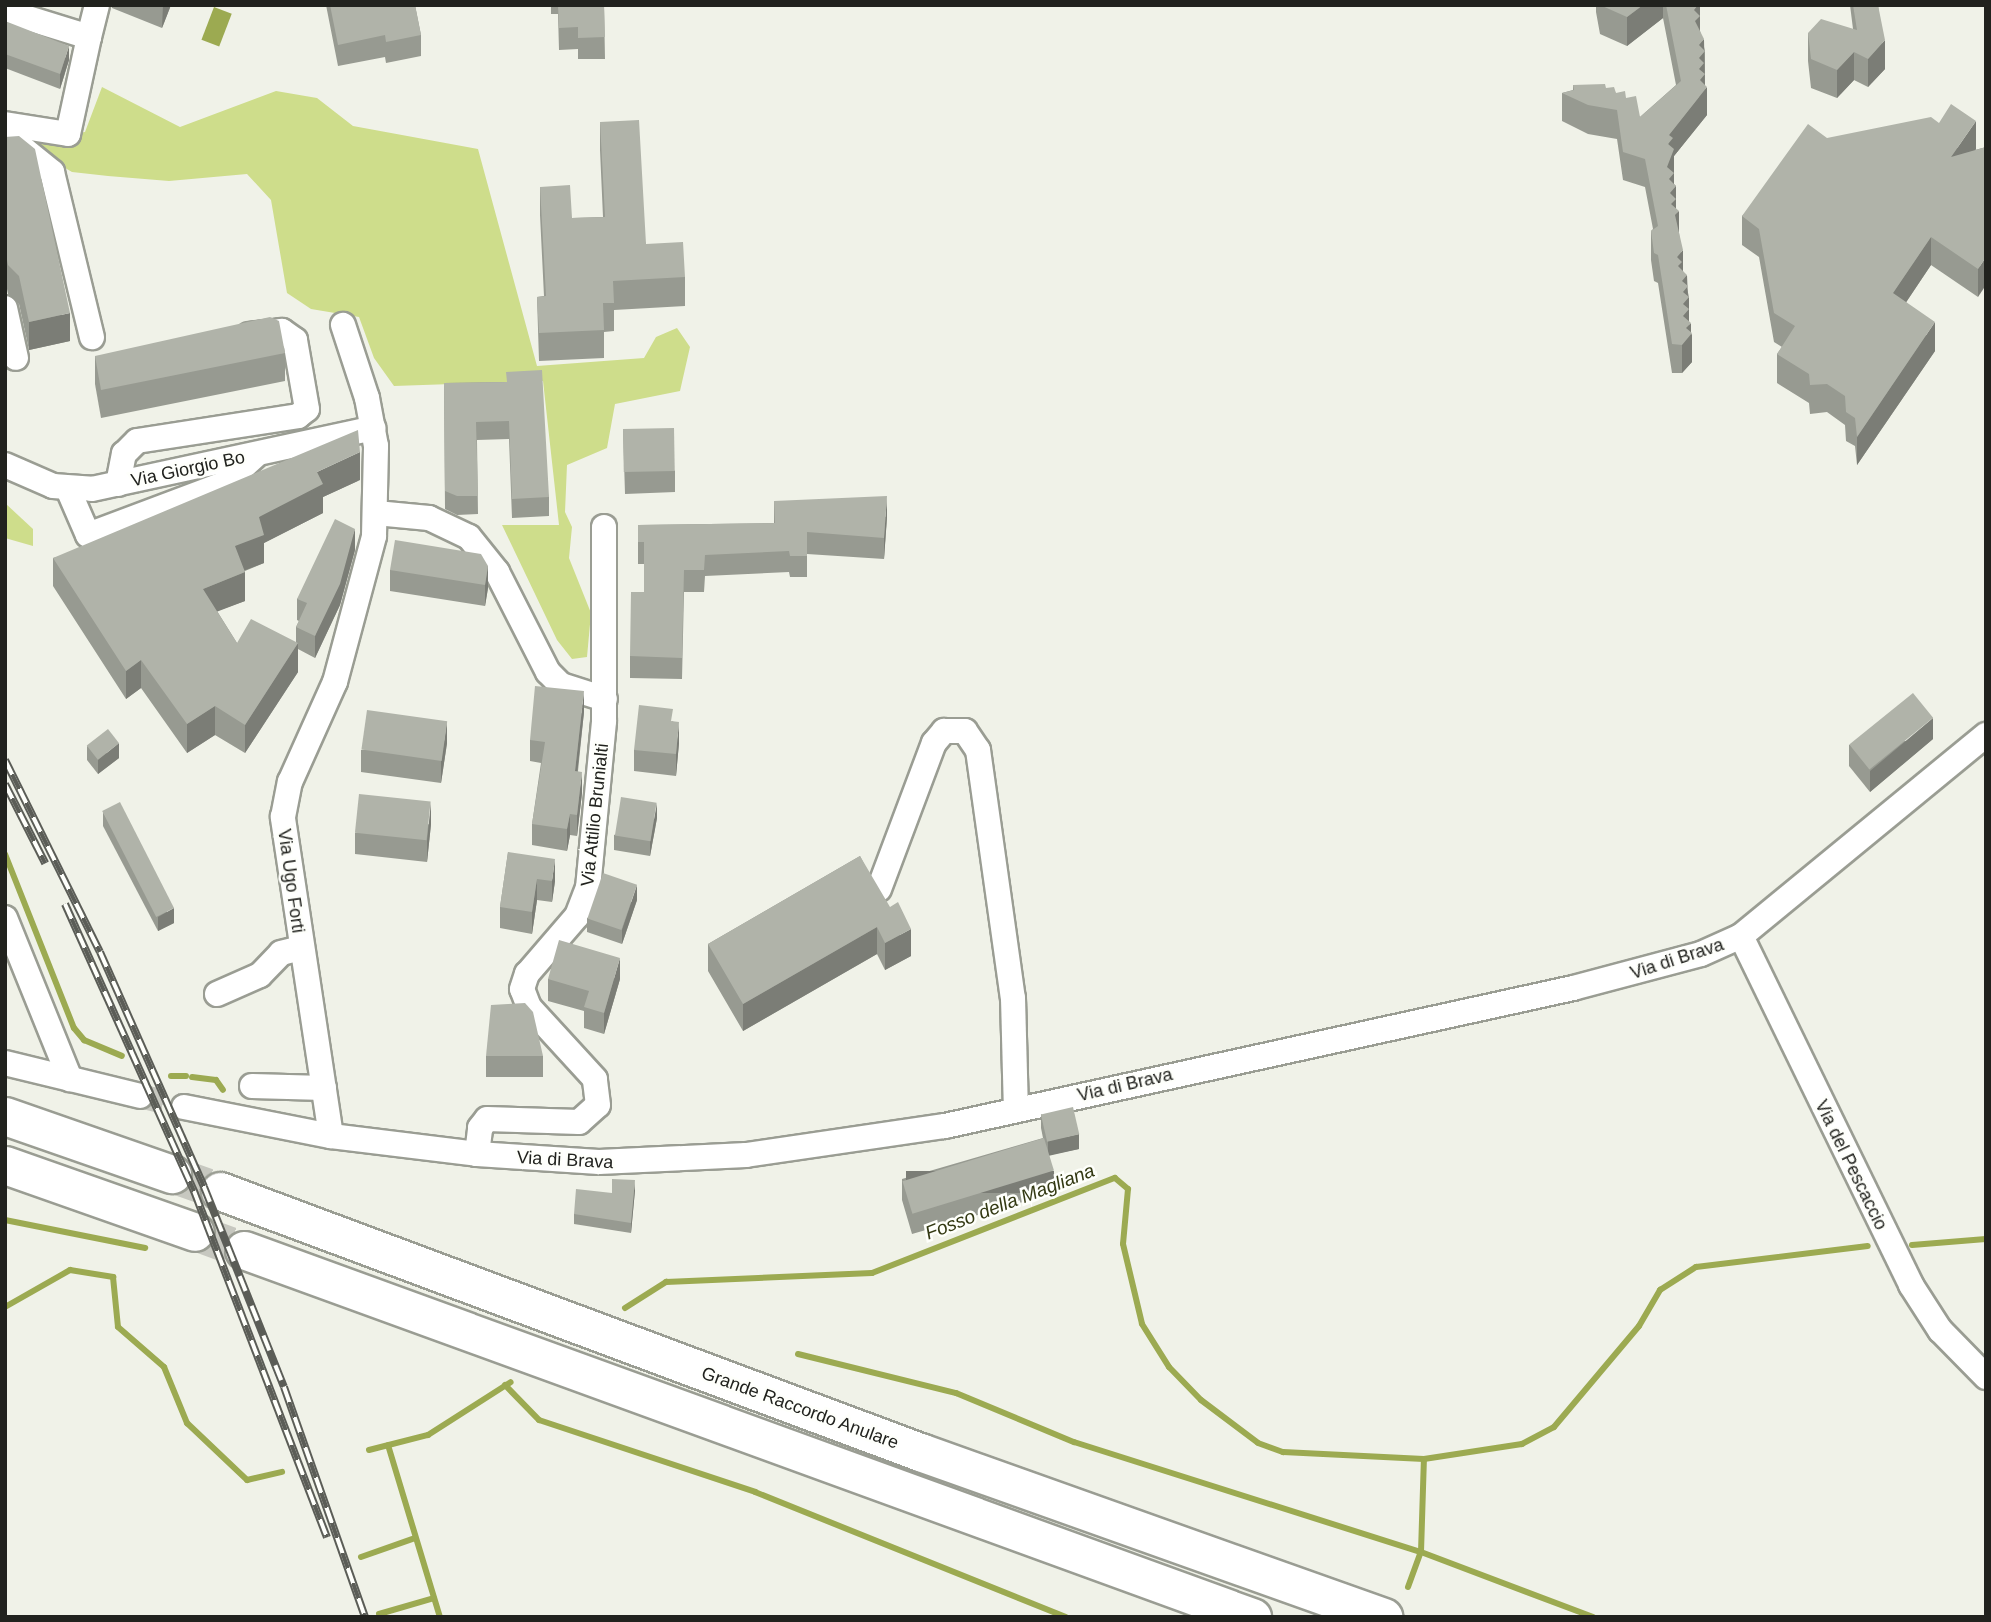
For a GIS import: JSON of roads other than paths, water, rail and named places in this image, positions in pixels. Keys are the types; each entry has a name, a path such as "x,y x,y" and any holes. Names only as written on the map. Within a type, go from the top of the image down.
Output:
{"highway":[{"path":"5,1116 172,1174"},
{"path":"5,1165 180,1227 5,1188"},
{"name":"Grande Raccordo Anulare","path":"219,1191 920,1452 1384,1617"},
{"path":"244,1250 1252,1617"}],"street":[{"path":"5,124 68,134 97,5"},
{"path":"5,11 89,37"},
{"path":"5,147 24,150 52,172 92,337"},
{"path":"5,308 16,358"},
{"name":"Via Ugo Forti","path":"331,1136 301,948 284,808 296,766 335,682 363,589 376,513 373,428 343,326"},
{"path":"118,484 124,454 137,441 298,416 307,409 295,340 289,334 272,330 221,341"},
{"name":"Via Giorgio Bo","path":"5,465 68,489 118,484 373,428"},
{"path":"68,489 88,535 224,484 255,456"},
{"path":"376,513 429,518 469,537 497,572 551,676 567,688 605,699"},
{"name":"Via Attilio Brunialti","path":"477,1154 480,1128 487,1119 579,1122 593,1114 598,1105 595,1079 529,1007 522,989 527,974 566,933 586,897 605,699 604,527"},
{"path":"879,889 934,743 944,731 965,731 978,750 1013,998 1016,1109"},
{"name":"Via di Brava","path":"184,1107 331,1136 477,1154 598,1162 711,1158 877,1138 1596,983 1685,959 1741,936 1986,735"},
{"path":"5,918 70,1079"},
{"name":"Via del Pescaccio","path":"1741,936 1904,1273 1940,1330 1986,1377"},
{"path":"217,993 260,975 281,953 301,948"},
{"path":"5,1063 140,1096"},
{"path":"252,1086 324,1088"}],"waterway":[{"path":"5,854 74,1028 84,1040 122,1056"},
{"path":"171,1076 186,1076"},
{"path":"192,1077 216,1080 223,1090"},
{"name":"Fosso della Magliana","path":"625,1308 666,1282 872,1273 1115,1178 1128,1189 1123,1244 1142,1324 1169,1367 1201,1400 1258,1443 1283,1452 1424,1459 1522,1444 1554,1427 1639,1326 1660,1290 1696,1267 1868,1246"},
{"path":"5,1220 145,1248"},
{"name":"Fosso della Magliana","path":"1912,1245 1986,1239"},
{"name":"Fosso della Magliana","path":"5,1307 70,1270 113,1277 118,1327 164,1367 187,1423 247,1480 282,1472"},
{"path":"798,1354 956,1393 1074,1442 1421,1552 1593,1617"},
{"name":"Fosso della Magliana","path":"369,1450 428,1435 511,1382"},
{"path":"505,1385 539,1420 755,1492 1066,1617"},
{"path":"388,1445 440,1617"},
{"path":"1408,1587 1421,1552 1424,1459"},
{"path":"361,1557 415,1538"},
{"path":"379,1614 434,1598"}],"tunnel":[{"path":"140,1096 184,1107"},
{"path":"172,1174 220,1191"},
{"path":"195,1232 244,1250"}],"railway":[{"path":"5,760 100,952 204,1187 284,1387 365,1617"},
{"path":"5,784 45,863"},
{"path":"65,904 194,1191 327,1537"}]}
